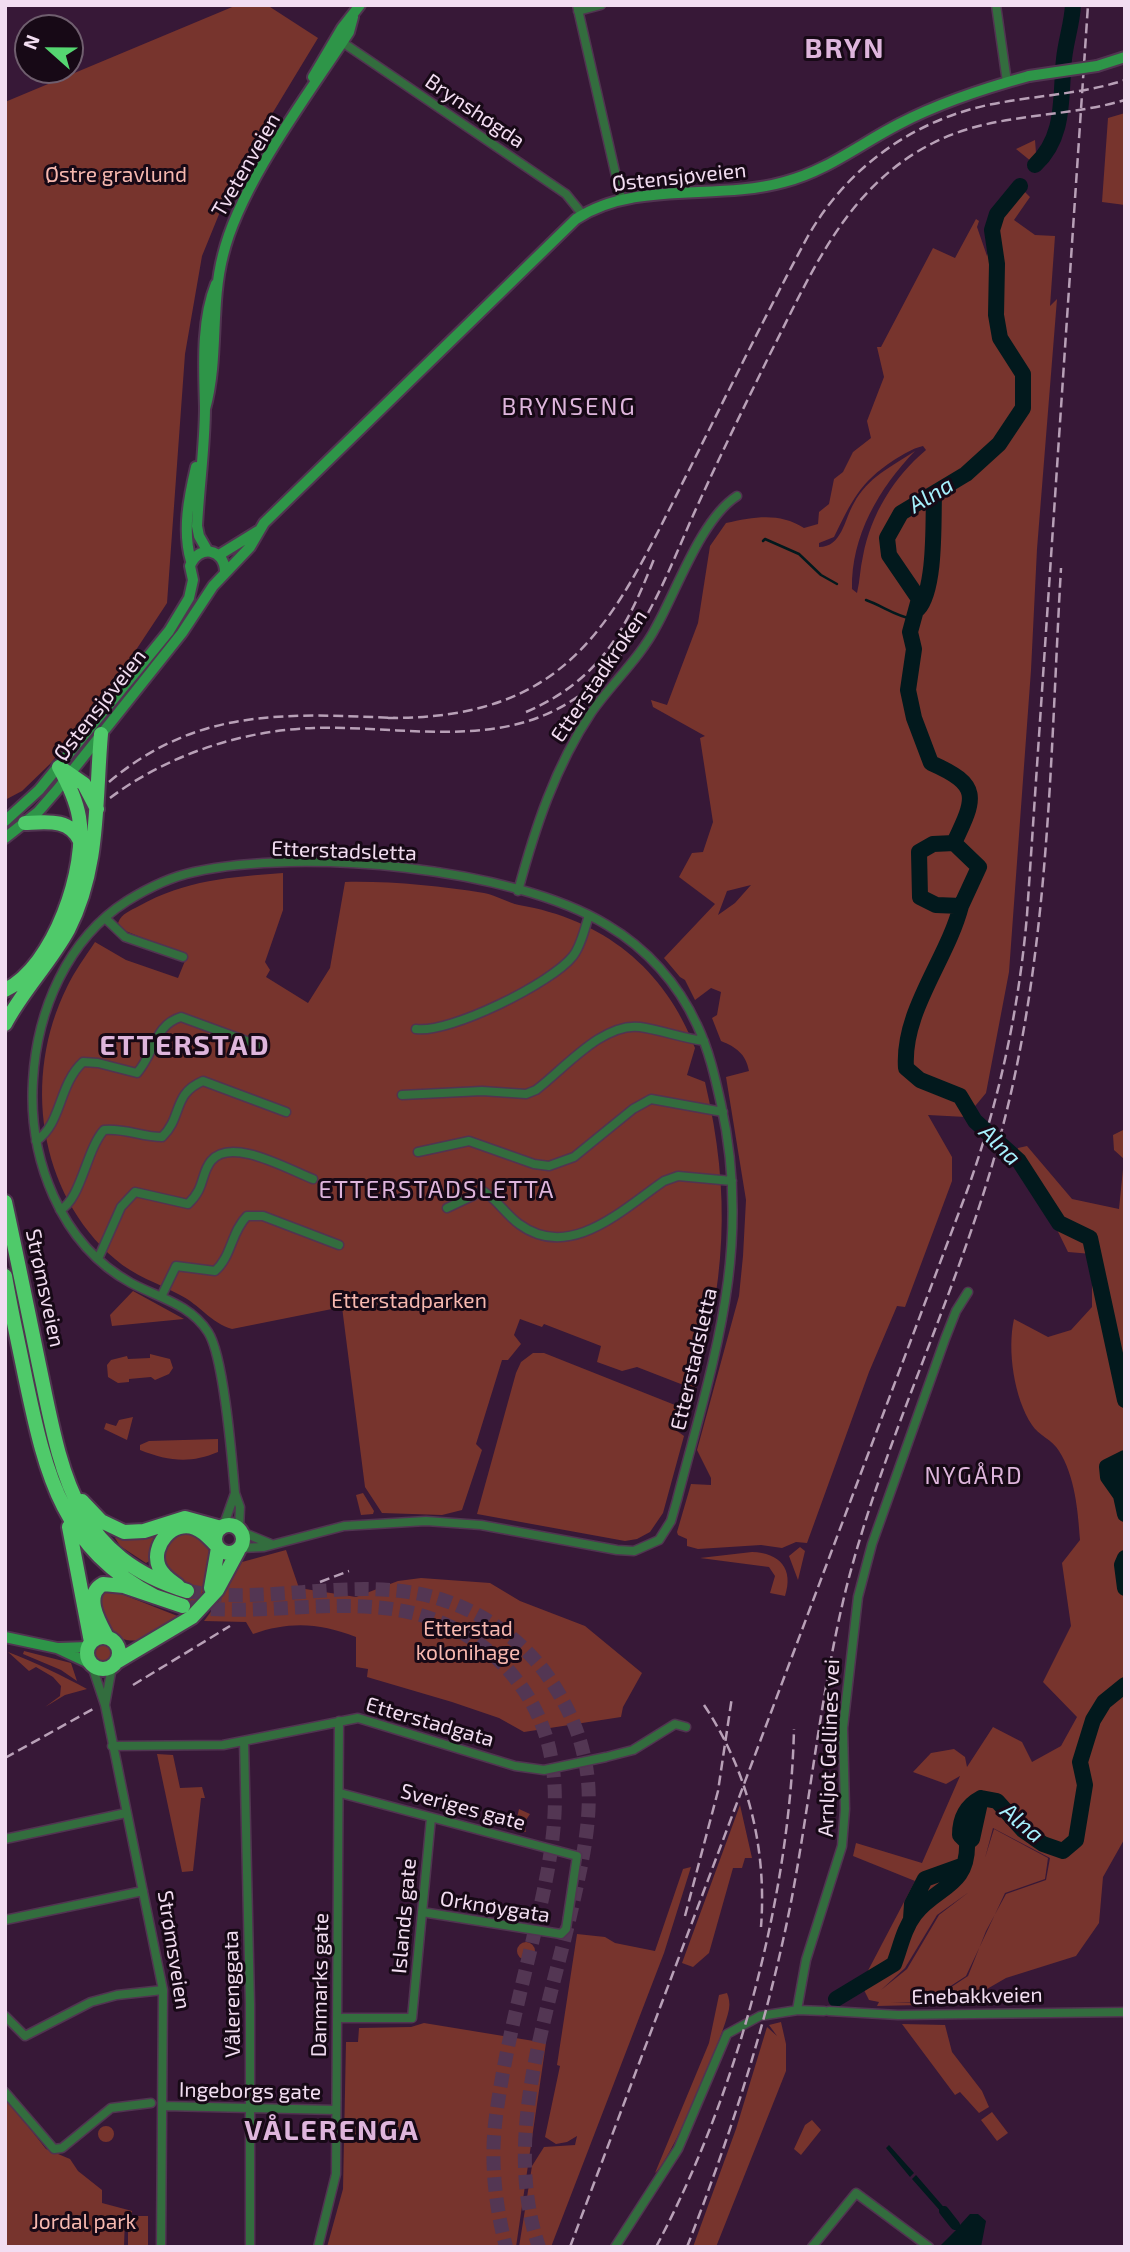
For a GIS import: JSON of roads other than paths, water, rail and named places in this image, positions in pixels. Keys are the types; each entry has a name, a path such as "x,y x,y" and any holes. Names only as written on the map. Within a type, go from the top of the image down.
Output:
{"highway":[{"path":"5,1024 53,954 74,916 94,849 99,814 101,734"},
{"path":"65,773 85,784 99,814"},
{"path":"5,990 24,976 54,935 72,889 80,841 79,817 65,773"},
{"path":"25,823 62,824 71,828 80,841"},
{"path":"5,997 5,1008"},
{"path":"5,1008 21,997"},
{"name":"Strømsveien","path":"5,1202 43,1382 69,1487 87,1521 111,1550 146,1576 184,1590 159,1567 157,1554 162,1539 173,1530 190,1526 200,1530 217,1547"},
{"name":"Strømsveien","path":"5,1276 45,1467 63,1509 77,1559 91,1664"},
{"path":"69,1487 101,1521 121,1531 144,1531 185,1518 222,1527 230,1525 240,1531 239,1550 217,1590 192,1617 115,1664 100,1670 91,1664"},
{"path":"63,1509 75,1530 120,1577 156,1597 183,1606"},
{"path":"209,1598 217,1547 216,1536 222,1527"},
{"path":"217,1547 225,1553 239,1550"},
{"name":"Strømsveien","path":"115,1664 120,1653 111,1640 93,1599 99,1586 114,1584 156,1597"},
{"path":"89,1645 111,1640 131,1644 153,1640"}],"main road":[{"name":"Tvetenveien","path":"298,112 320,63 360,5"},
{"name":"Tvetenveien","path":"207,551 197,531 205,409 203,383 210,298 239,209 342,42 353,17"},
{"name":"Østensjøveien","path":"219,555 258,531 419,370 583,215 621,198 716,194 783,183 824,167 913,117 1007,82 1125,57"},
{"name":"Tvetenveien","path":"191,561 187,540 190,496 202,439"},
{"name":"Østensjøveien","path":"5,821 65,773 101,734 182,633 225,572 250,547 258,531"},
{"path":"191,561 198,553 207,551 219,555 225,572"},
{"name":"Østensjøveien","path":"5,838 25,823 65,773 169,631 186,605 193,580 191,561"},
{"path":"193,580 200,585 214,586"},
{"path":"5,1637 57,1648 91,1664"},
{"path":"57,1648 89,1645"}],"street":[{"path":"601,5 577,8 621,198"},
{"path":"996,5 1007,82"},
{"name":"Brynshøgda","path":"342,42 566,194 583,215"},
{"name":"Etterstadkroken","path":"518,891 543,809 569,749 601,698 655,630 693,551 726,503 737,496"},
{"name":"Etterstadsletta","path":"240,1531 240,1507 235,1493 214,1343 190,1312 130,1283 98,1259 60,1210 43,1172 36,1140 33,1078 45,1013 73,953 104,918 124,903 171,879 200,871 260,865 331,864 405,869 518,891 589,915 622,935 660,967 685,1002 704,1041 723,1112 732,1181 734,1237 723,1323 674,1512 659,1540 645,1548 626,1551 481,1525 410,1521 332,1528 271,1544"},
{"path":"416,1029 427,1030 449,1025 547,978 573,957 589,915"},
{"path":"104,918 125,937 183,957"},
{"path":"36,1140 50,1125 70,1074 83,1062 137,1073 147,1062 161,1028 169,1020 181,1017 263,1047"},
{"path":"402,1095 482,1091 526,1094 536,1090 605,1035 621,1027 640,1027 704,1041"},
{"path":"60,1210 71,1201 94,1142 104,1130 118,1128 149,1137 162,1137 170,1129 183,1094 191,1086 203,1081 286,1112"},
{"path":"418,1152 469,1141 534,1164 549,1166 573,1157 644,1101 658,1099 723,1112"},
{"path":"98,1259 121,1207 135,1192 188,1204 200,1193 210,1162 223,1151 240,1151 313,1180"},
{"path":"447,1208 483,1191 521,1226 556,1238 569,1237 590,1231 664,1181 678,1176 732,1181"},
{"path":"161,1297 176,1266 215,1271 224,1263 237,1225 247,1216 262,1216 339,1245"},
{"name":"Arnljot Gellines vei","path":"798,2010 802,1974 842,1846 845,1810 843,1728 851,1646 864,1570 945,1339 956,1311 968,1292"},
{"name":"Etterstadsletta","path":"222,1527 235,1493"},
{"path":"240,1531 271,1544"},
{"path":"239,1550 271,1544"},
{"name":"Strømsveien","path":"91,1664 104,1705 163,1990 161,2247"},
{"name":"Strømsveien","path":"104,1705 115,1664"},
{"name":"Etterstadgata","path":"112,1746 210,1747 358,1718 515,1766 540,1770 622,1753 645,1743 675,1724 686,1727"},
{"name":"Danmarks gate","path":"318,2247 335,2182 339,1721"},
{"name":"Vålerenggata","path":"244,1741 250,2247"},
{"name":"Sveriges gate","path":"340,1793 577,1856 563,1933"},
{"path":"5,1839 126,1813"},
{"name":"Islands gate","path":"337,2018 412,2018 430,1818"},
{"path":"5,1920 144,1891"},
{"name":"Orknøygata","path":"422,1912 563,1933"},
{"path":"5,2016 25,2036 92,2002 117,1995 163,1990"},
{"name":"Enebakkveien","path":"614,2247 678,2149 727,2034 760,2016 798,2010 898,2015 1125,2012"},
{"path":"5,2092 51,2148 62,2148 111,2108 151,2104"},
{"name":"Ingeborgs gate","path":"164,2106 336,2110"},
{"path":"812,2247 856,2193 929,2247"}],"waterway":[{"name":"Alna","path":"1035,165 1045,154 1057,129 1073,5"},
{"name":"Alna","path":"1020,186 997,214 992,230 997,264 996,315 1000,338 1023,374 1023,408 999,444 966,474 901,513 887,538 889,555 919,599 910,632 914,649 908,690 914,718 931,763 959,778 970,794 967,814 954,843 933,844 919,852 920,897 936,905 961,906 911,1026 906,1068 920,1080 960,1096 975,1121 1019,1161 1059,1223 1090,1238 1125,1400"},
{"path":"918,609 924,599 931,571 934,495"},
{"path":"763,541 765,539 799,554 821,575 837,584"},
{"path":"866,600 913,619"},
{"name":"Alna","path":"954,843 979,867 961,906"},
{"path":"1120,1494 1108,1477 1107,1467 1125,1458"},
{"name":"Alna","path":"1125,1462 1118,1482 1125,1514"},
{"path":"1125,1558 1122,1565 1125,1588"},
{"name":"Alna","path":"836,1999 894,1964 905,1932 915,1914 957,1877 966,1857 967,1842 960,1835 961,1823 965,1813 976,1801 981,1798 997,1801 1023,1830 1043,1844 1063,1851 1076,1840 1085,1785 1080,1762 1093,1720 1104,1702 1125,1685"},
{"path":"967,1843 972,1839 981,1798"},
{"path":"911,1919 912,1904 925,1879 964,1865"},
{"name":"Alna","path":"944,2211 955,2225"}],"tunnel":[{"path":"187,1591 250,1595 378,1589 440,1599 471,1611 513,1639 537,1662 565,1705 579,1738 589,1797 580,1868 542,2030 527,2118 525,2162 529,2205 539,2247"},
{"path":"190,1607 247,1610 360,1606 417,1614 456,1629 480,1644 510,1672 531,1702 545,1734 553,1767 555,1801 548,1870 508,2049 496,2116 493,2149 495,2182 506,2247"}],"railway":[{"path":"570,2247 967,1191 989,1124 1006,1055 1019,985 1027,915 1088,5"},
{"path":"388,718 451,714 503,701 545,679 580,650 610,615 636,573 808,236 825,210 867,165 891,146 917,131 973,108 1080,91 1125,80"},
{"path":"110,798 156,769 181,757 233,740 314,728 454,732 488,729 522,723 554,711 584,692 620,656 648,613 770,354 817,263 854,207 903,161 956,133 1003,121 1125,100"},
{"path":"526,712 552,699 592,668 621,630 654,559"},
{"path":"687,2247 733,2118 760,2031 783,1942 830,1666 846,1589 881,1475 983,1194 1017,1067 1029,997 1045,854 1061,568"},
{"path":"109,782 143,757 177,739 211,727 282,716 398,718"},
{"path":"320,1582 349,1571"},
{"path":"133,1685 230,1626"},
{"path":"685,1916 718,1791 732,1697"},
{"path":"704,1705 732,1756 751,1811 761,1868 761,1927"},
{"path":"5,1758 93,1709"},
{"path":"656,2247 685,2189 711,2127 754,1995 782,1860 794,1729"}],"district":[{"name":"BRYN","path":"845,49"},
{"name":"BRYNSENG","path":"569,407"},
{"name":"ETTERSTAD","path":"185,1046"},
{"name":"ETTERSTADSLETTA","path":"437,1190"},
{"name":"NYGÅRD","path":"974,1476"},
{"name":"VÅLERENGA","path":"332,2131"}],"park label":[{"name":"Østre gravlund","path":"116,175"},
{"name":"Etterstadparken","path":"409,1301"},
{"name":"Etterstad kolonihage","path":"468,1641"},
{"name":"Jordal park","path":"84,2222"}]}
